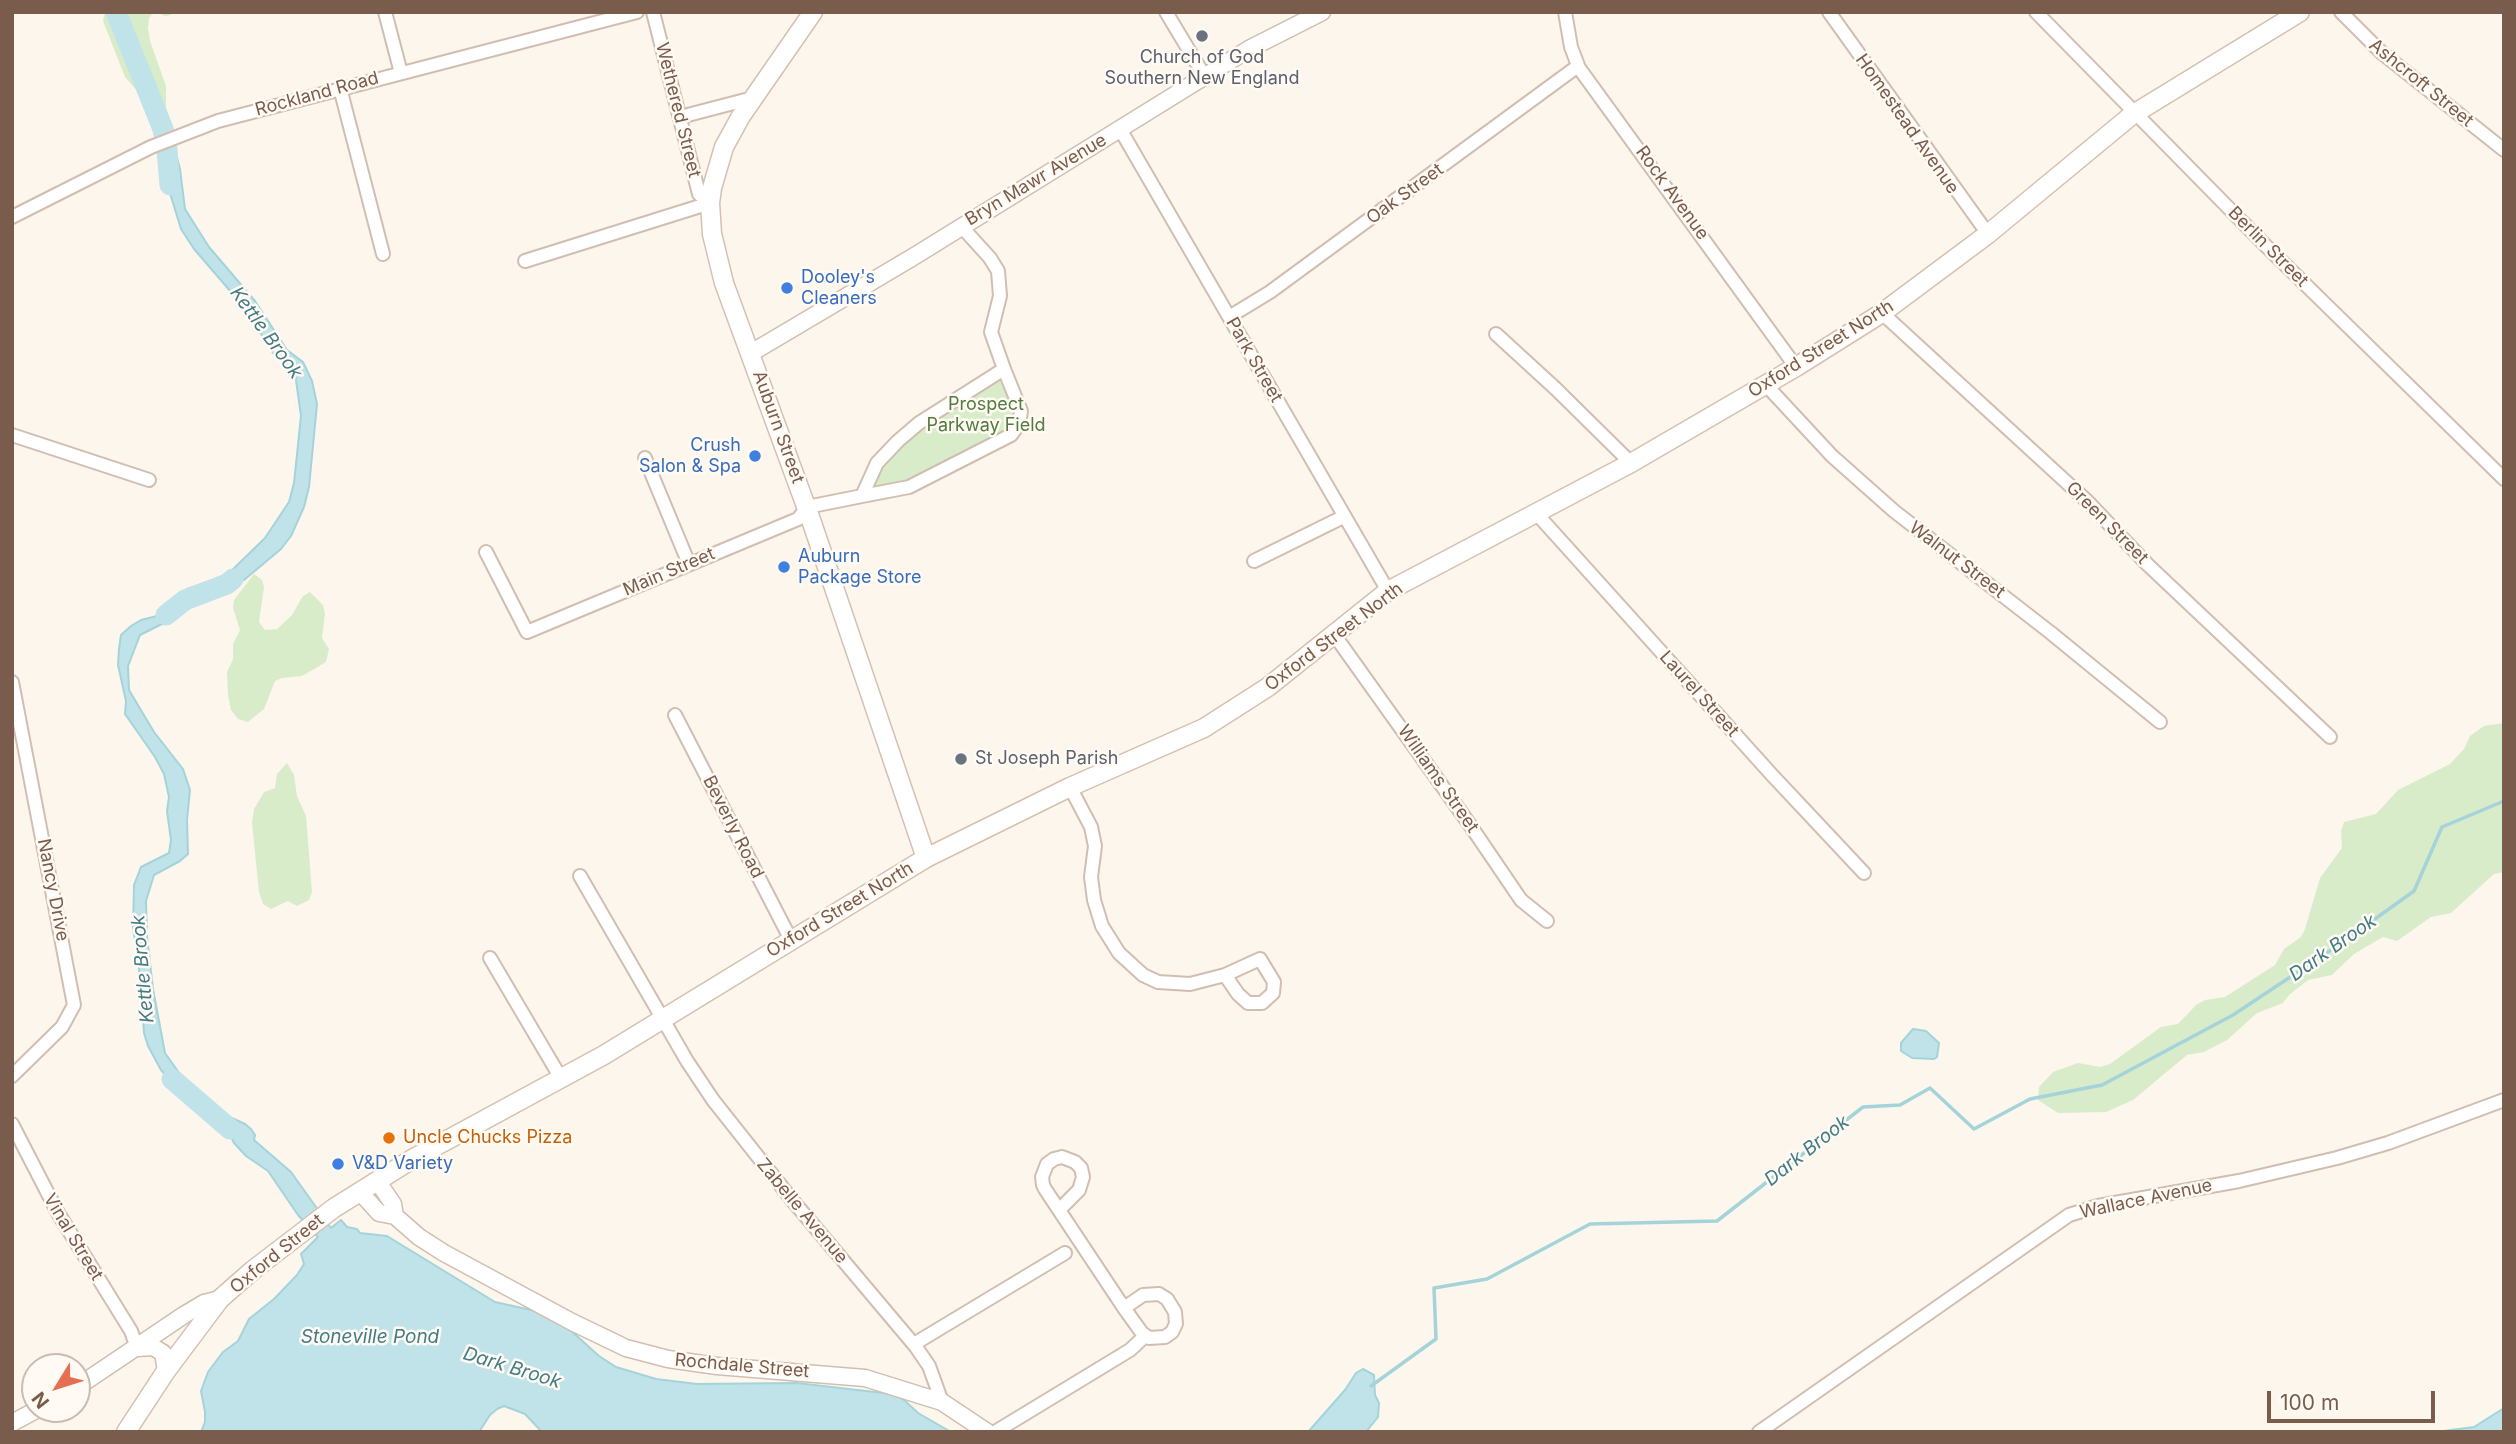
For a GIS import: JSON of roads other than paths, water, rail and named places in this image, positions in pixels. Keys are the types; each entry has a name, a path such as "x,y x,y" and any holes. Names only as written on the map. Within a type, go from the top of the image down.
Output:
{"main road":[{"name":"Auburn Street","path":"813,12 734,127 720,158 710,203 712,234 717,260 807,507 926,858"},
{"name":"Oxford Street North","path":"334,1208 414,1158 562,1080 926,858 1070,788 1204,728 1268,687 1388,591 1631,463 1766,385 1882,313 1988,234 2134,113 2301,12"},
{"name":"Oxford Street","path":"126,1432 166,1371 220,1299 334,1208"}],"street":[{"path":"385,12 401,73"},
{"name":"Rockland Road","path":"12,217 167,140 218,121 637,12"},
{"name":"Wethered Street","path":"653,12 699,194 710,203"},
{"path":"1166,12 1205,77"},
{"name":"Bryn Mawr Avenue","path":"751,353 913,257 1259,43 1322,12"},
{"name":"Rock Avenue","path":"1565,12 1571,47 1578,66 1796,367"},
{"name":"Homestead Avenue","path":"1829,12 1988,234"},
{"name":"Berlin Street","path":"2036,12 2134,113 2504,479"},
{"name":"Ashcroft Street","path":"2341,12 2382,53 2504,150"},
{"name":"Oak Street","path":"1228,317 1270,292 1578,66"},
{"path":"340,88 383,254"},
{"path":"680,117 753,98"},
{"name":"Park Street","path":"1120,129 1388,591"},
{"path":"525,261 710,203"},
{"path":"807,507 909,487 1011,435 1019,424 1021,411 991,332 1000,296 998,271 961,226"},
{"name":"Green Street","path":"1882,313 2088,502 2147,564 2330,737"},
{"path":"1496,334 1631,463"},
{"path":"862,496 877,463 898,441 919,423 1004,369"},
{"name":"Walnut Street","path":"1766,385 1832,456 1894,510 2160,722"},
{"path":"12,435 149,480"},
{"path":"645,458 689,564"},
{"name":"Main Street","path":"486,552 527,632 798,519 807,507"},
{"name":"Laurel Street","path":"1536,513 1864,873"},
{"path":"1254,561 1343,517"},
{"name":"Williams Street","path":"1333,633 1521,900 1547,921"},
{"name":"Nancy Drive","path":"12,681 74,1005 68,1020 12,1076"},
{"name":"Beverly Road","path":"675,715 791,940"},
{"path":"1070,788 1091,827 1094,846 1091,877 1094,900 1102,926 1119,953 1143,975 1158,982 1190,984 1225,975"},
{"name":"Zabelle Avenue","path":"580,876 687,1061 713,1100 793,1201 914,1344 929,1366 942,1402"},
{"path":"490,958 562,1080"},
{"name":"Wallace Avenue","path":"1759,1432 2052,1225 2074,1213 2098,1206 2239,1181 2337,1158 2388,1143 2504,1100"},
{"name":"Vinal Street","path":"12,1124 58,1213 131,1331 137,1348"},
{"name":"Rochdale Street","path":"378,1182 393,1204 395,1216"},
{"name":"Rochdale Street","path":"360,1192 379,1213 395,1216 419,1237 444,1252 572,1322 626,1348 668,1359 717,1366 865,1378 942,1402 987,1432"},
{"path":"1059,1210 1124,1308 1145,1336 1157,1339 1172,1332 1176,1316 1163,1296 1151,1293 1143,1295 1124,1308"},
{"path":"914,1344 1065,1253"},
{"path":"91,1378 204,1303 220,1299"},
{"path":"995,1432 1130,1350 1145,1336"},
{"path":"137,1348 141,1354 166,1371"}],"water":[{"name":"Stoneville Pond","path":"166,116 180,169 185,209 209,247 255,301 287,350 303,362 312,381 317,404 309,487 304,507 291,536 281,549 244,580 191,595 164,623 140,635 128,666 129,690 154,732 183,769 190,790 188,854 154,875 146,901 153,989 165,1053 187,1084 223,1114 251,1129 255,1135 254,1140 291,1172 331,1228 341,1220 347,1227 357,1229 360,1233 387,1236 495,1302 540,1312 567,1327 599,1356 616,1367 656,1379 697,1384 797,1383 892,1394 951,1432 542,1432 525,1414 504,1406 490,1415 479,1432 201,1432 205,1412 201,1391 208,1372 223,1352 238,1341 249,1319 274,1299 297,1275 304,1264 301,1254 318,1237 298,1215 268,1171 246,1156 234,1143 228,1130 199,1102 174,1085 161,1070 148,1046 144,1033 133,927 134,885 141,867 169,853 169,797 164,774 155,757 125,714 126,701 118,665 119,649 121,635 131,626 141,620 165,614 172,602 187,589 226,576 265,538 289,502 294,483 301,416 295,373 273,353 244,307 194,249 181,229 170,193 168,155 156,121"},
{"path":"1913,1029 1926,1031 1939,1043 1937,1057 1912,1058 1901,1051 1901,1043"},
{"path":"1363,1369 1374,1375 1375,1395 1379,1403 1378,1417 1366,1432 1308,1432 1345,1390 1356,1373"},
{"path":"2504,1408 2504,1432 2436,1432 2474,1427"}],"waterway":[{"name":"Kettle Brook","path":"116,12 163,129 170,185"},
{"name":"Kettle Brook","path":"166,615 185,600 227,584 233,579"},
{"name":"Dark Brook","path":"1371,1386 1436,1339 1434,1288 1487,1279 1590,1224 1717,1221 1863,1107 1900,1105 1930,1088 1974,1129 2030,1099 2102,1085 2233,1015 2340,944 2414,891 2442,827 2504,801"},
{"name":"Kettle Brook","path":"172,1079 230,1129"}],"place":[{"name":"Church of God Southern New England","path":"1202,36"},
{"name":"Dooley's Cleaners","path":"787,288"},
{"name":"Crush Salon & Spa","path":"755,456"},
{"name":"Auburn Package Store","path":"784,567"},
{"name":"St Joseph Parish","path":"961,759"},
{"name":"Uncle Chucks Pizza","path":"389,1138"},
{"name":"V&D Variety","path":"338,1164"}],"park label":[{"name":"Prospect Parkway Field","path":"986,415"}]}
